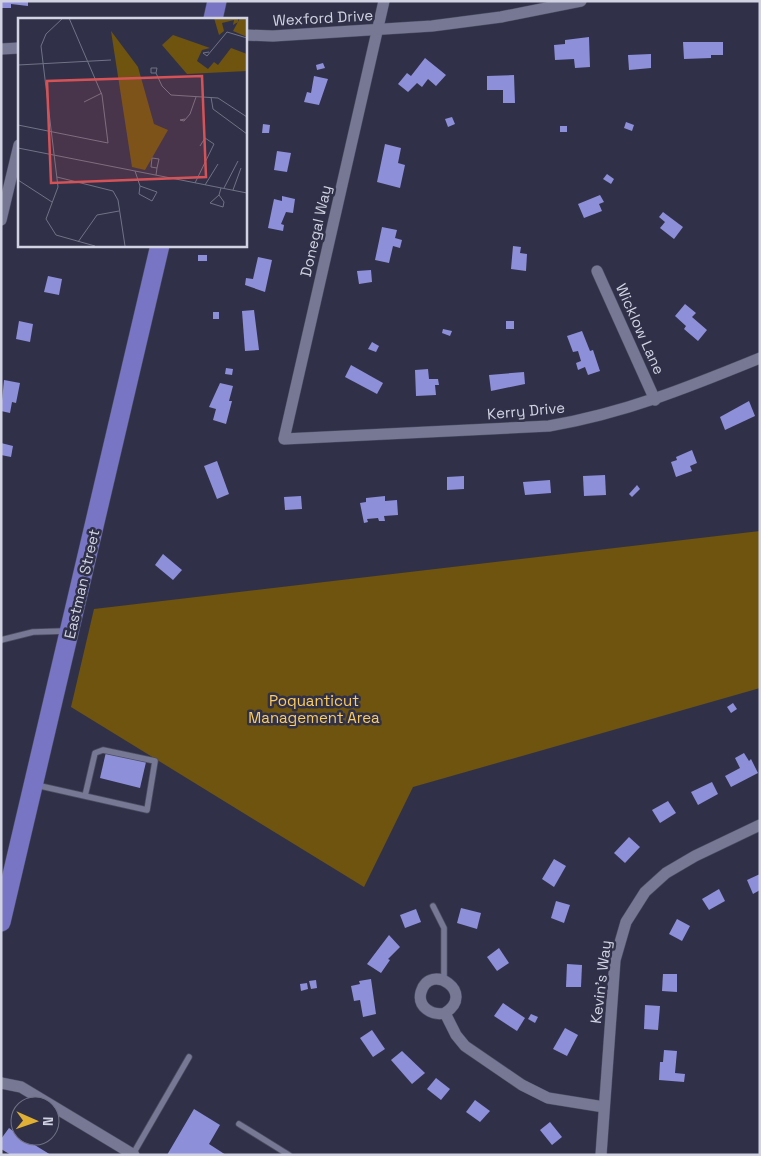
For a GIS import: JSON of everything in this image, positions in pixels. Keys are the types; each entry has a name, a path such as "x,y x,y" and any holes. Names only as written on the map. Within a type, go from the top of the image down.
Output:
{"main road":[{"path":"213,18 217,1"},
{"name":"Eastman Street","path":"1,922 160,246"}],"street":[{"name":"Donegal Way","path":"284,439 384,1"},
{"name":"Wexford Drive","path":"246,35 273,36 432,26 501,17 580,1"},
{"path":"1,49 18,48"},
{"path":"1,220 18,149"},
{"name":"Wicklow Lane","path":"597,271 655,400"},
{"name":"Kerry Drive","path":"284,439 549,426 587,420 655,400 760,358"},
{"name":"Kevin's Way","path":"601,1155 615,960 626,922 645,892 666,873 760,825"},
{"path":"438,979 444,980 453,988 454,1005 445,1013 439,1014 428,1011 421,1002 420,997 424,986 428,982 438,979"},
{"path":"445,1013 453,1031 466,1046 522,1085 548,1098 604,1106"},
{"path":"1,1083 21,1087 134,1154"}],"lane":[{"path":"1,640 33,632 71,630"},
{"path":"34,785 147,810 156,761 103,750 95,753 85,796"},
{"path":"433,906 444,928 444,980"},
{"path":"134,1154 189,1057"},
{"path":"239,1124 289,1155"}],"green space":[{"name":"Poquanticut Management Area","path":"760,531 760,688 413,787 364,887 71,707 94,609"}],"building":[{"path":"1,1 28,1 28,6 11,4 11,8 1,8"},
{"path":"589,37 590,67 575,68 574,59 555,60 554,45 565,44 565,40"},
{"path":"683,42 723,42 723,55 711,55 711,58 684,59"},
{"path":"651,54 651,68 629,70 628,55"},
{"path":"425,58 446,75 436,86 428,79 422,87 417,83 408,92 398,84 407,73 411,76"},
{"path":"323,63 325,68 317,70 316,65"},
{"path":"514,75 515,103 503,103 503,90 487,90 487,76"},
{"path":"314,76 328,79 319,105 304,102 307,92 311,93"},
{"path":"452,117 455,124 448,127 445,119"},
{"path":"626,122 634,125 632,131 624,128"},
{"path":"263,124 270,125 269,133 262,133"},
{"path":"560,126 567,126 567,132 560,132"},
{"path":"385,144 401,148 398,163 405,165 400,188 377,182"},
{"path":"277,151 291,153 287,172 274,170"},
{"path":"607,174 614,179 611,184 603,179"},
{"path":"600,195 604,202 599,204 602,211 584,218 578,204"},
{"path":"282,196 295,199 293,213 286,212 281,224 284,225 283,231 268,228 274,199 282,201"},
{"path":"663,212 683,227 674,239 660,228 665,222 659,217"},
{"path":"382,227 397,230 395,238 402,240 400,248 393,246 389,263 375,260"},
{"path":"513,246 521,247 520,253 527,254 526,271 511,269"},
{"path":"198,255 207,255 207,261 198,261"},
{"path":"258,257 272,260 265,292 245,285 246,278 253,279"},
{"path":"371,270 372,282 359,284 357,271"},
{"path":"48,276 62,279 59,295 44,292"},
{"path":"685,304 696,313 692,317 707,330 698,341 684,329 686,326 675,316"},
{"path":"254,310 259,350 245,351 242,311"},
{"path":"213,312 219,312 219,319 213,319"},
{"path":"19,321 33,324 30,342 16,339"},
{"path":"506,321 514,321 514,329 506,329"},
{"path":"443,329 452,331 450,336 442,333"},
{"path":"582,331 590,351 593,350 600,371 588,375 585,367 578,370 576,363 581,361 578,351 573,352 567,336"},
{"path":"372,342 379,346 376,352 368,349"},
{"path":"351,365 383,383 377,394 345,377"},
{"path":"226,368 233,369 232,375 225,374"},
{"path":"428,369 429,379 438,379 439,385 435,385 436,395 416,396 415,370"},
{"path":"524,372 525,384 491,391 489,375"},
{"path":"4,380 20,383 16,403 12,402 10,413 1,411"},
{"path":"220,383 233,386 229,401 232,401 226,424 213,420 216,409 209,407"},
{"path":"749,401 755,416 725,430 720,417"},
{"path":"1,443 13,446 11,457 1,455"},
{"path":"692,450 697,463 690,466 692,471 676,477 671,462 677,460 676,457"},
{"path":"217,461 229,494 217,499 204,466"},
{"path":"605,475 606,495 584,496 583,476"},
{"path":"464,476 464,489 447,490 447,477"},
{"path":"550,480 551,493 525,495 523,482"},
{"path":"637,485 640,489 632,497 629,494"},
{"path":"301,496 302,509 285,510 284,497"},
{"path":"385,496 385,501 397,500 398,515 384,516 385,521 379,521 378,518 367,519 368,522 364,523 360,503 366,502 366,498"},
{"path":"163,554 182,570 173,580 155,565"},
{"path":"733,703 737,709 731,713 727,707"},
{"path":"106,752 146,762 140,788 100,778"},
{"path":"744,753 749,761 751,759 758,773 731,787 725,776 740,768 735,758"},
{"path":"712,782 718,794 698,805 691,792"},
{"path":"668,801 676,813 660,823 652,810"},
{"path":"629,837 640,847 625,863 614,853"},
{"path":"554,859 566,866 554,887 542,879"},
{"path":"760,874 760,890 753,894 747,880"},
{"path":"719,889 725,901 709,910 702,899"},
{"path":"556,901 570,905 564,923 551,918"},
{"path":"461,908 481,913 477,929 457,923"},
{"path":"416,909 421,922 405,928 400,915"},
{"path":"677,919 690,926 682,941 669,934"},
{"path":"389,935 400,947 388,959 390,960 381,973 367,964"},
{"path":"499,948 509,963 497,971 487,957"},
{"path":"567,964 582,965 581,987 566,987"},
{"path":"663,974 677,974 677,992 662,991"},
{"path":"371,979 376,1014 363,1017 360,1000 354,1001 351,986 360,984 359,981"},
{"path":"316,980 317,988 311,989 309,981"},
{"path":"307,983 308,989 301,991 300,984"},
{"path":"503,1003 525,1018 517,1031 494,1016"},
{"path":"645,1005 660,1006 658,1030 644,1029"},
{"path":"531,1014 538,1017 535,1023 528,1019"},
{"path":"565,1028 578,1035 567,1056 553,1049"},
{"path":"372,1030 385,1049 373,1057 360,1038"},
{"path":"664,1050 677,1051 675,1073 685,1074 684,1082 659,1080 660,1062 663,1062"},
{"path":"402,1051 425,1073 412,1084 391,1060"},
{"path":"436,1078 450,1089 441,1100 427,1089"},
{"path":"475,1100 490,1111 480,1122 466,1112"},
{"path":"194,1109 220,1125 209,1144 226,1155 167,1155"},
{"path":"550,1122 562,1137 552,1145 540,1130"},
{"path":"9,1128 10,1146 36,1146 51,1155 11,1155 1,1149 1,1139"}]}
